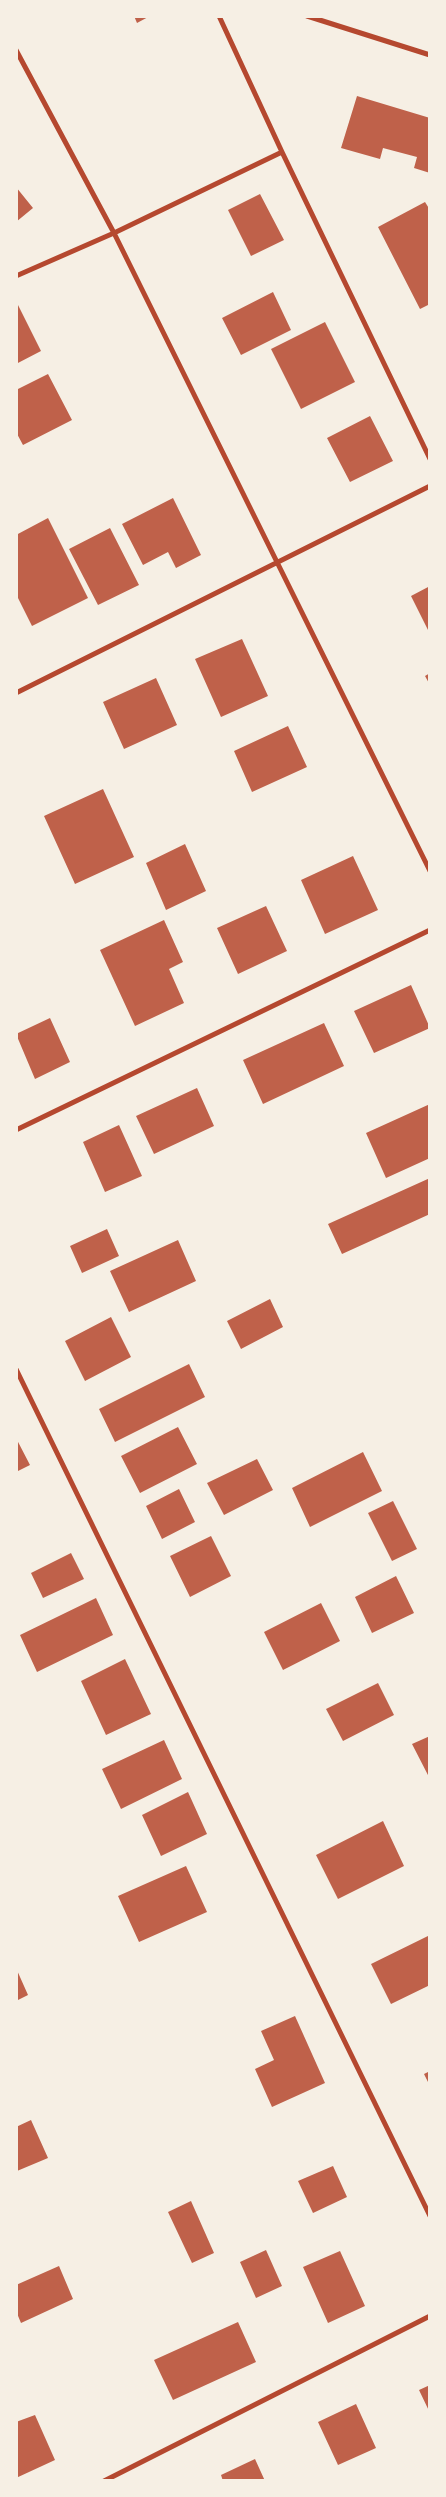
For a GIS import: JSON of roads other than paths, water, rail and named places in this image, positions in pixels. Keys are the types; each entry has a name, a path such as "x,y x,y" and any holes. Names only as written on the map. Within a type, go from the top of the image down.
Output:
{"street":[{"path":"219,16 282,152 430,459"},
{"path":"307,16 430,55"},
{"path":"16,50 114,234 430,872"},
{"path":"16,276 114,234 282,152"},
{"path":"16,694 430,486"},
{"path":"16,1130 430,930"},
{"path":"16,1369 430,2216"},
{"path":"104,2481 430,2316"}]}
